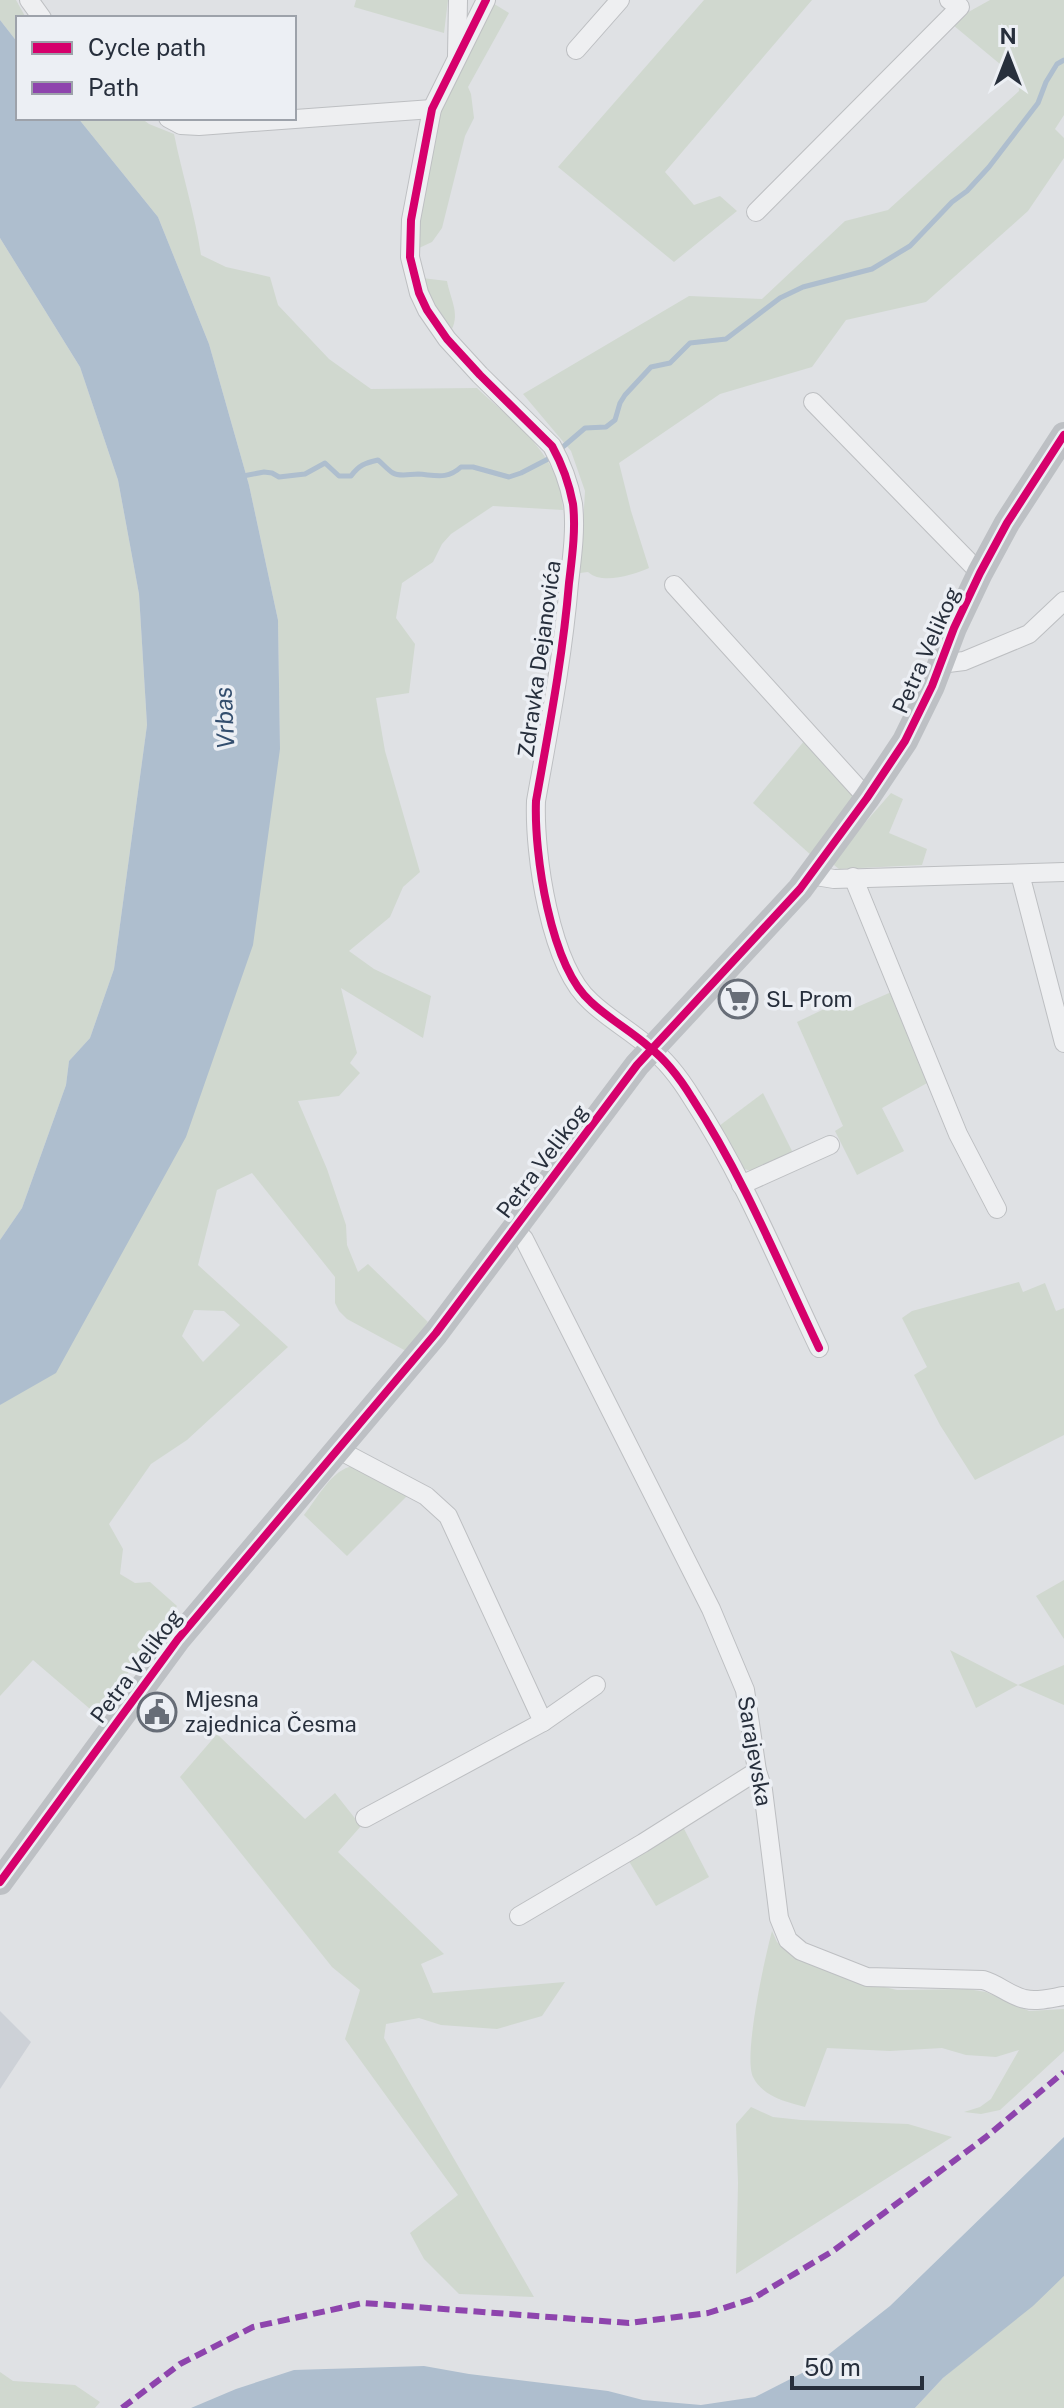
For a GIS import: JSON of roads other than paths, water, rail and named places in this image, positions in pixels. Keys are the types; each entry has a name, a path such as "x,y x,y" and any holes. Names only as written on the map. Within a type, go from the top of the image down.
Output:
{"street":[{"name":"Zdravka Dejanovića","path":"458,0 457,56 432,109 411,220 410,257 419,293 427,310 463,358 556,454 570,488 572,550 564,638 536,801 537,850 556,937 570,976 590,1002 651,1048 694,1100 741,1185 819,1348"},
{"path":"457,56 486,0"},
{"path":"576,50 620,0"},
{"path":"756,212 962,3"},
{"path":"296,119 432,109"},
{"path":"172,120 181,125 199,126 281,120"},
{"path":"813,402 980,573"},
{"name":"Petra Velikog","path":"0,1882 178,1639 436,1333 651,1048 810,875 867,798 905,741 954,628 1007,523 1064,435"},
{"path":"674,585 867,798"},
{"path":"940,664 964,661 1029,634 1064,601"},
{"path":"810,875 834,879 1064,872"},
{"path":"1020,874 1064,1043"},
{"path":"853,877 958,1134 997,1209"},
{"path":"741,1185 830,1145"},
{"name":"Sarajevska","path":"514,1228 524,1239 711,1609 745,1690 757,1771 763,1790 779,1918 788,1940 801,1951 867,1977 983,1980 1024,1999 1064,1996"},
{"path":"337,1449 426,1496 448,1516 543,1722"},
{"path":"365,1818 543,1722 596,1685"},
{"path":"519,1916 757,1771"}],"water":[{"name":"Vrbas","path":"0,20 16,40 16,120 80,120 158,217 209,344 249,485 278,620 280,749 253,945 186,1137 56,1373 0,1405 0,1240 22,1208 66,1085 69,1061 90,1038 114,969 147,725 139,594 118,480 80,367 0,238"},
{"path":"1064,2137 1064,2276 1033,2306 943,2378 915,2408 191,2408 294,2370 424,2366 608,2391 643,2400 701,2405 755,2397 810,2369 890,2306"}],"waterway":[{"path":"243,476 264,472 279,477 305,474 325,463 339,476 351,476 363,465 378,460 399,475 446,475 461,467 473,467 509,477 521,473 550,458 585,428 606,427 615,420 625,395 651,367 670,363 690,343 726,339 780,298 803,287 872,269 910,246 989,167 1038,103 1057,64 1064,60"}],"place":[{"name":"SL Prom","path":"738,999"},
{"name":"Mjesna zajednica Česma","path":"157,1712"}]}
